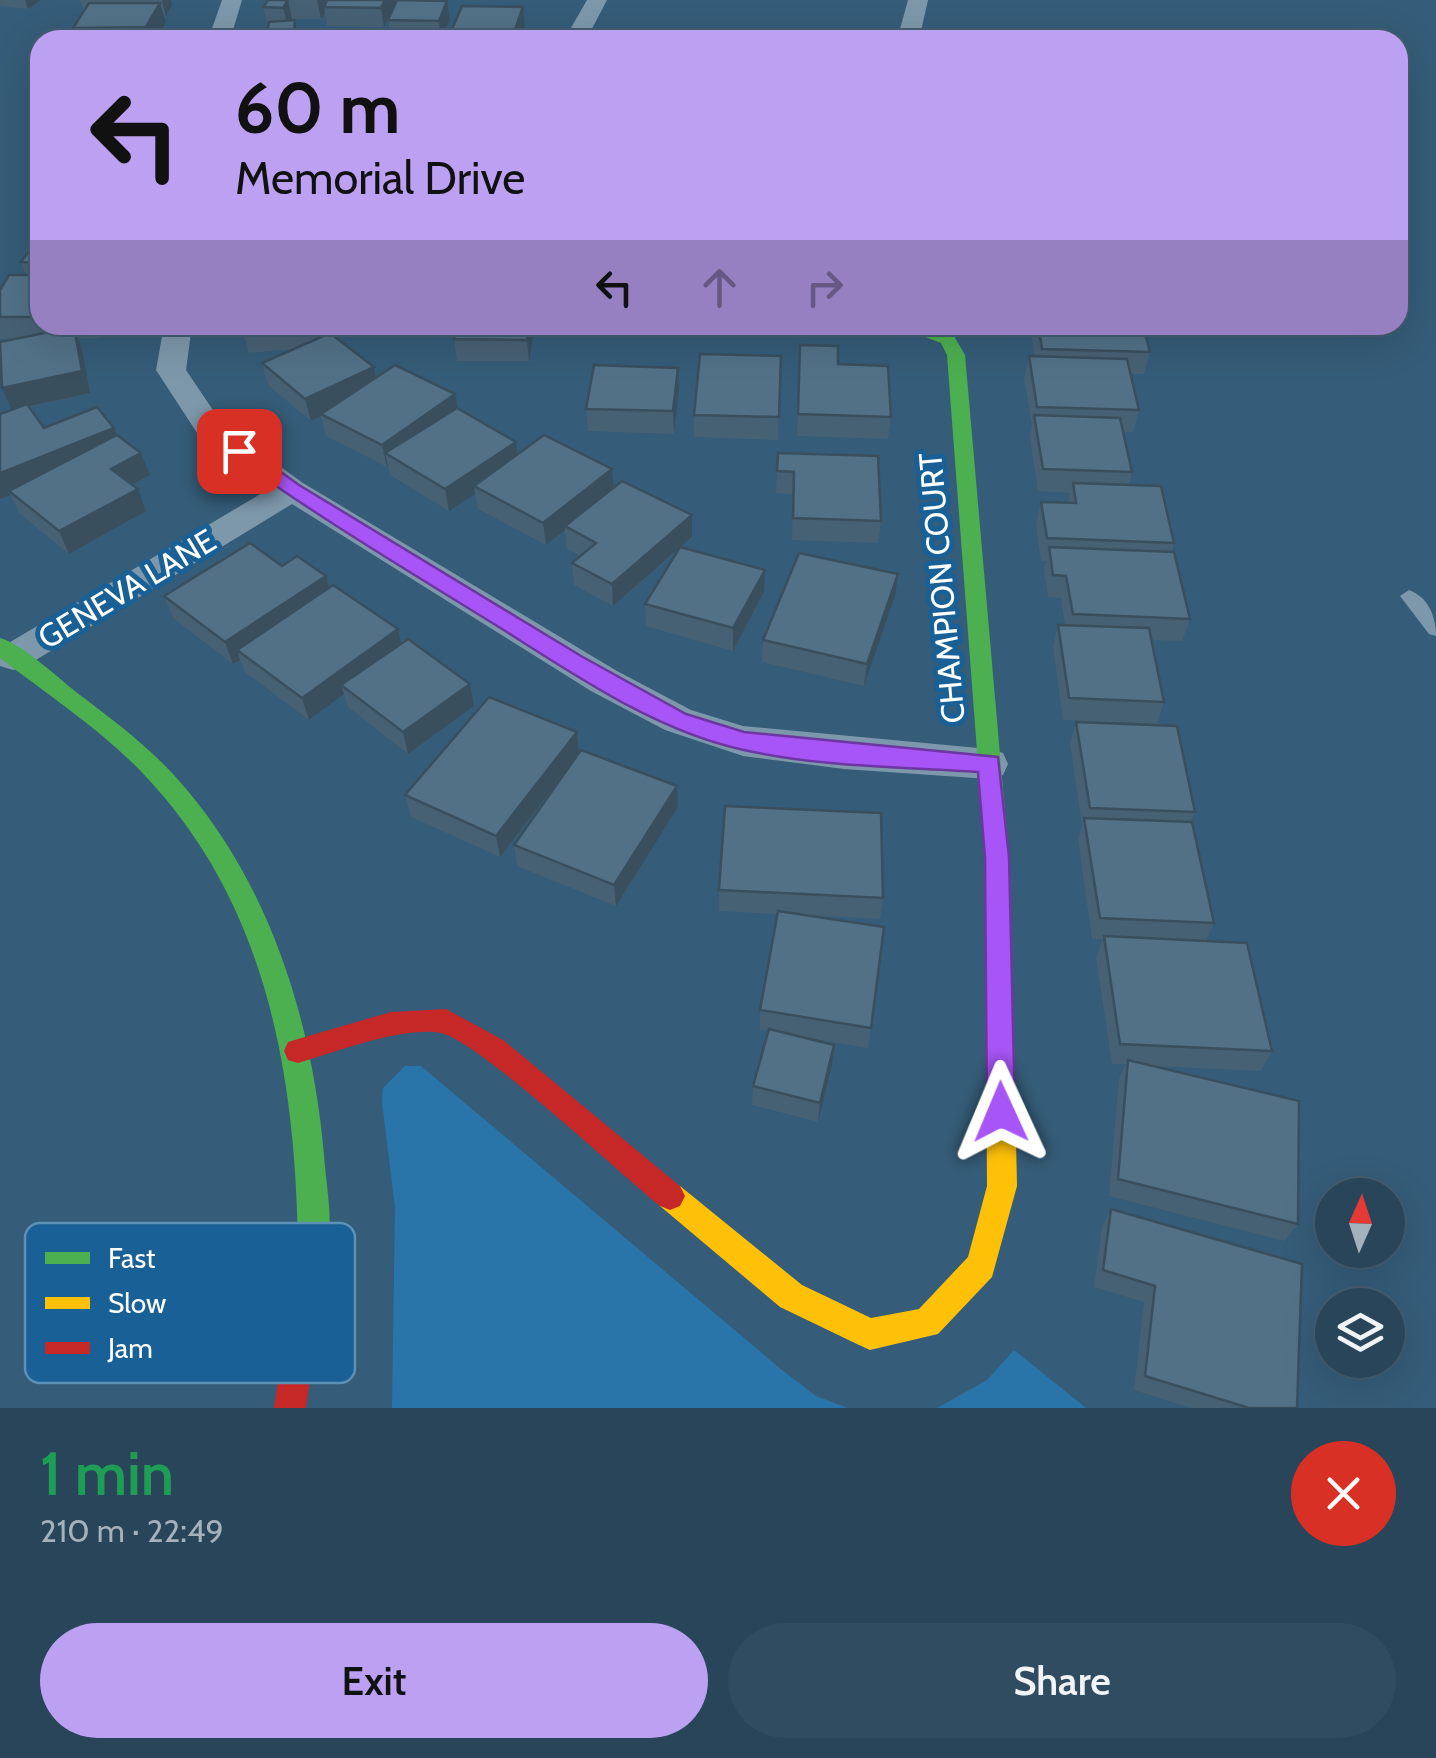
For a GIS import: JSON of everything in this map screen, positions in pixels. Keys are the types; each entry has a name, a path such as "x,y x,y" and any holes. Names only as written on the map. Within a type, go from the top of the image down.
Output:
{"street":[{"path":"222,30 232,0"},
{"path":"580,30 597,0"},
{"path":"910,30 918,0"},
{"path":"176,335 171,370 212,432 292,490 604,681 678,720 743,741 844,754 989,764"},
{"name":"CHAMPION COURT","path":"298,1052 391,1024 446,1021 493,1049 791,1296 870,1334 927,1324 980,1266 1002,1186 997,857 956,355 948,340 935,335"},
{"name":"GENEVA LANE","path":"7,652 292,490"},
{"path":"7,652 167,782 220,855 263,944 298,1052 311,1144 312,1223"},
{"path":"290,1408 294,1383"}],"lane":[{"path":"1408,596 1436,629"}],"shaded area":[{"path":"405,1066 421,1066 782,1370 816,1396 848,1408 392,1408 395,1208 382,1102 383,1088"},
{"path":"1014,1350 1086,1408 937,1408 987,1380"}],"building":[{"path":"268,0 288,0 283,8 263,7"},
{"path":"327,0 385,0 381,8 324,7"},
{"path":"397,0 447,1 439,21 388,20"},
{"path":"89,3 160,3 146,27 73,28"},
{"path":"462,6 523,7 515,30 452,30"},
{"path":"295,20 294,30 268,30 269,22"},
{"path":"9,275 30,275 30,317 0,317 0,290"},
{"path":"35,335 75,335 82,371 2,388 0,342"},
{"path":"333,335 374,367 305,399 262,363"},
{"path":"455,335 528,335 527,340 454,339"},
{"path":"1040,335 1146,335 1150,352 1042,349"},
{"path":"800,345 838,346 838,364 888,366 891,417 798,414"},
{"path":"700,354 781,356 779,417 694,415"},
{"path":"1029,356 1127,359 1139,410 1037,407"},
{"path":"395,365 455,394 382,445 321,414"},
{"path":"594,365 678,368 673,411 586,409"},
{"path":"27,404 44,428 97,407 114,428 0,473 0,414"},
{"path":"457,408 516,442 445,489 385,453"},
{"path":"1034,415 1120,418 1132,472 1043,469"},
{"path":"117,435 141,453 111,469 138,489 59,531 9,491"},
{"path":"544,435 612,469 543,523 474,486"},
{"path":"778,453 878,456 881,521 793,518 794,472 777,471"},
{"path":"622,481 692,515 612,584 572,563 596,543 565,526"},
{"path":"1073,483 1161,486 1174,543 1047,538 1041,502 1076,503"},
{"path":"250,543 282,566 297,556 326,576 225,642 164,596"},
{"path":"680,547 765,570 733,628 645,604"},
{"path":"1049,547 1174,552 1190,619 1073,614 1066,576 1053,575"},
{"path":"799,553 898,574 867,664 763,640"},
{"path":"333,585 398,629 302,698 237,650"},
{"path":"1058,625 1149,628 1164,702 1069,698"},
{"path":"408,639 470,684 403,732 341,685"},
{"path":"489,697 577,732 496,836 405,795"},
{"path":"1076,722 1177,726 1195,812 1090,808"},
{"path":"581,750 677,786 614,885 514,845"},
{"path":"725,806 881,813 883,898 719,890"},
{"path":"1084,818 1192,822 1214,923 1100,918"},
{"path":"778,911 884,927 871,1028 760,1010"},
{"path":"1104,936 1247,943 1272,1051 1120,1044"},
{"path":"769,1029 834,1045 820,1103 753,1086"},
{"path":"1128,1060 1299,1101 1298,1224 1118,1179"},
{"path":"1111,1209 1302,1264 1297,1408 1249,1408 1145,1376 1155,1286 1103,1270"}],"traffic: fast":[{"path":"935,335 948,340 956,355 997,857 1000,1044"},
{"path":"0,646 146,762 204,830 237,883 263,941 283,1001 297,1063 307,1126 313,1223"}],"traffic: slow":[{"path":"670,1196 791,1296 870,1334 927,1323 981,1266 1002,1186 1000,1044"}],"traffic: jam":[{"path":"298,1051 391,1024 446,1021 493,1049 670,1196"},
{"path":"290,1408 294,1383"}],"route":[{"path":"239,451 292,490 604,681 678,720 743,741 844,754 989,764 997,857 1001,1112"}]}
